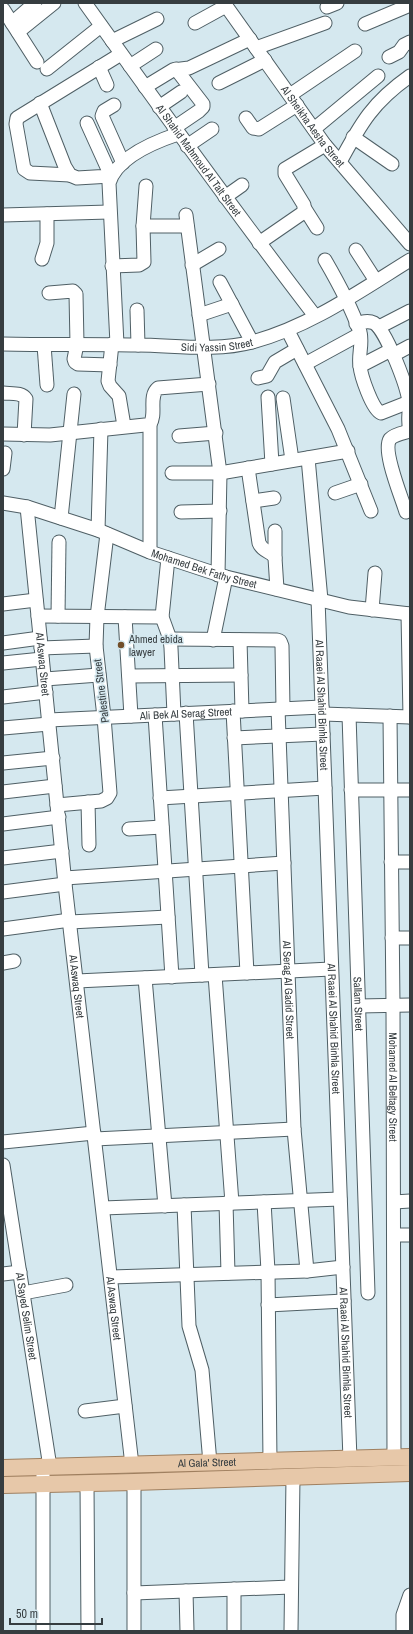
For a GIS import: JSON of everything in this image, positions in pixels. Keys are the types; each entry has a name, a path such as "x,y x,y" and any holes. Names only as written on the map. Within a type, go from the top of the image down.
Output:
{"main road":[{"name":"Al Gala' Street","path":"3,1468 402,1458"},
{"path":"315,1460 316,1476"},
{"name":"Al Gala' Street","path":"3,1484 134,1482 410,1473"}],"street":[{"path":"15,28 35,3"},
{"path":"15,28 54,3"},
{"name":"Al Shahid Mahmoud Al Talt Street","path":"85,3 187,146 315,316"},
{"path":"195,23 225,4"},
{"name":"Al Sheikha Aesha Street","path":"225,4 325,144 410,244"},
{"path":"365,24 410,5"},
{"path":"3,9 42,65 101,26"},
{"path":"112,41 157,19"},
{"path":"145,87 173,70 189,68 253,44 325,23"},
{"path":"389,57 399,52 404,45 410,42"},
{"path":"130,66 156,49"},
{"path":"246,118 253,128 259,129 355,51"},
{"path":"111,176 77,178 70,175 27,172 24,168 16,124 19,116 121,54"},
{"path":"219,83 265,60"},
{"path":"99,67 107,85"},
{"path":"124,426 119,396 110,386 108,381 114,344 109,183 111,176 123,163 139,151 176,131 203,107 176,69"},
{"path":"314,129 378,76"},
{"path":"340,162 353,137 369,112 395,86 410,76"},
{"path":"159,107 181,92"},
{"path":"40,103 64,167 70,175"},
{"path":"114,106 104,111 102,116 123,163"},
{"path":"87,123 111,176"},
{"path":"187,146 212,129"},
{"path":"353,137 392,164"},
{"path":"317,228 285,174 285,169 325,144"},
{"path":"225,196 242,184"},
{"path":"112,266 139,265 144,262 143,226 146,186"},
{"path":"259,243 302,214 305,208"},
{"path":"3,216 109,212"},
{"path":"42,259 46,243 47,214"},
{"path":"143,226 187,221 202,347 209,384 220,472 222,576 213,640"},
{"path":"192,265 219,249"},
{"path":"356,250 376,281"},
{"path":"325,260 347,299 358,329 361,344 360,366 366,389 377,411 381,413 410,406"},
{"name":"Sidi Yassin Street","path":"3,344 138,344 226,347 252,342 288,330 315,316 347,299 410,260"},
{"path":"220,282 252,342"},
{"path":"49,293 73,291 76,294 77,344 74,368 78,364 110,365"},
{"path":"199,315 232,304"},
{"path":"137,310 138,344"},
{"path":"379,327 410,311"},
{"path":"305,364 368,322 379,327 392,352 406,373 406,386 410,406 408,420 410,431 394,436 388,446 389,459 406,512"},
{"path":"288,330 348,451 371,512"},
{"path":"44,345 47,385"},
{"path":"360,366 410,346"},
{"path":"258,378 267,376 275,362 297,348"},
{"path":"150,552 150,424 153,419 154,393 158,388 209,384"},
{"path":"3,393 25,396 24,435"},
{"path":"61,518 74,394"},
{"path":"268,397 272,464"},
{"path":"283,398 292,460"},
{"path":"3,434 50,435 150,424"},
{"name":"Palestine Street","path":"3,824 88,802 101,801 107,798 110,793 111,788 96,646 102,532 101,429"},
{"path":"179,436 216,433"},
{"path":"172,473 220,472 348,451"},
{"path":"3,469 5,453"},
{"name":"Al Raaei Al Shahid Binhla Street","path":"308,458 320,599 331,969 350,1459"},
{"path":"248,468 259,543 261,548 273,555 274,558"},
{"path":"335,493 361,484"},
{"path":"253,501 274,498"},
{"name":"Mohamed Bek Fathy Street","path":"3,503 27,507 61,518 102,532 150,552 222,576 349,607 409,614"},
{"name":"Al Aswaq Street","path":"27,507 65,881 132,1465"},
{"path":"182,512 220,511"},
{"path":"275,530 274,558 277,589"},
{"path":"58,616 59,542"},
{"path":"168,558 162,617 170,639 172,676 180,714 191,796 202,975"},
{"path":"372,610 375,573"},
{"path":"3,604 36,600"},
{"path":"409,614 410,717"},
{"path":"38,616 162,617"},
{"path":"125,617 130,716"},
{"path":"170,639 240,640 241,675 234,738 247,973"},
{"name":"Al Serag Al Gadid Street","path":"240,640 277,640 281,643 280,736 294,1129 307,1270"},
{"path":"3,643 41,649 96,646"},
{"path":"3,663 41,649"},
{"path":"3,697 45,685 99,675"},
{"path":"129,676 241,675"},
{"name":"Ali Bek Al Serag Street","path":"3,728 104,717 281,709 323,710 349,715 410,717"},
{"path":"155,715 172,977"},
{"name":"Sallam Street","path":"349,715 368,1293"},
{"name":"Mohamed Al Beltagy Street","path":"390,716 394,1235 402,1458"},
{"path":"234,738 323,734"},
{"path":"3,763 53,758"},
{"path":"3,792 56,786"},
{"path":"160,798 325,788"},
{"path":"351,790 410,790"},
{"path":"88,802 89,845"},
{"path":"129,829 162,827"},
{"path":"3,858 62,851"},
{"path":"392,862 410,862"},
{"path":"3,892 65,881 165,871 284,863"},
{"path":"3,929 70,921 168,917"},
{"path":"392,938 410,938"},
{"path":"77,981 331,969"},
{"path":"215,975 227,1133 229,1203 228,1273"},
{"path":"145,978 165,1206"},
{"path":"359,1006 410,1005"},
{"path":"3,1142 95,1136 158,1136 294,1129"},
{"name":"Al Sayed Selim Street","path":"3,1165 23,1293 46,1467 43,1484 43,1631"},
{"path":"103,1208 340,1199"},
{"path":"394,1202 410,1201"},
{"path":"264,1202 268,1271 270,1462"},
{"path":"184,1205 189,1326 202,1370 210,1463"},
{"path":"394,1235 410,1234"},
{"path":"111,1277 307,1270 343,1267"},
{"path":"3,1274 20,1272"},
{"path":"23,1293 66,1285"},
{"path":"268,1305 344,1301"},
{"path":"85,1411 125,1406"},
{"path":"291,1631 293,1477"},
{"path":"134,1482 134,1631"},
{"path":"87,1483 88,1631"},
{"path":"134,1593 291,1587"},
{"path":"234,1589 234,1631"},
{"path":"186,1591 186,1631"},
{"path":"403,1631 403,1615 410,1595"}],"place":[{"name":"Ahmed ebida lawyer","path":"121,645"}]}
